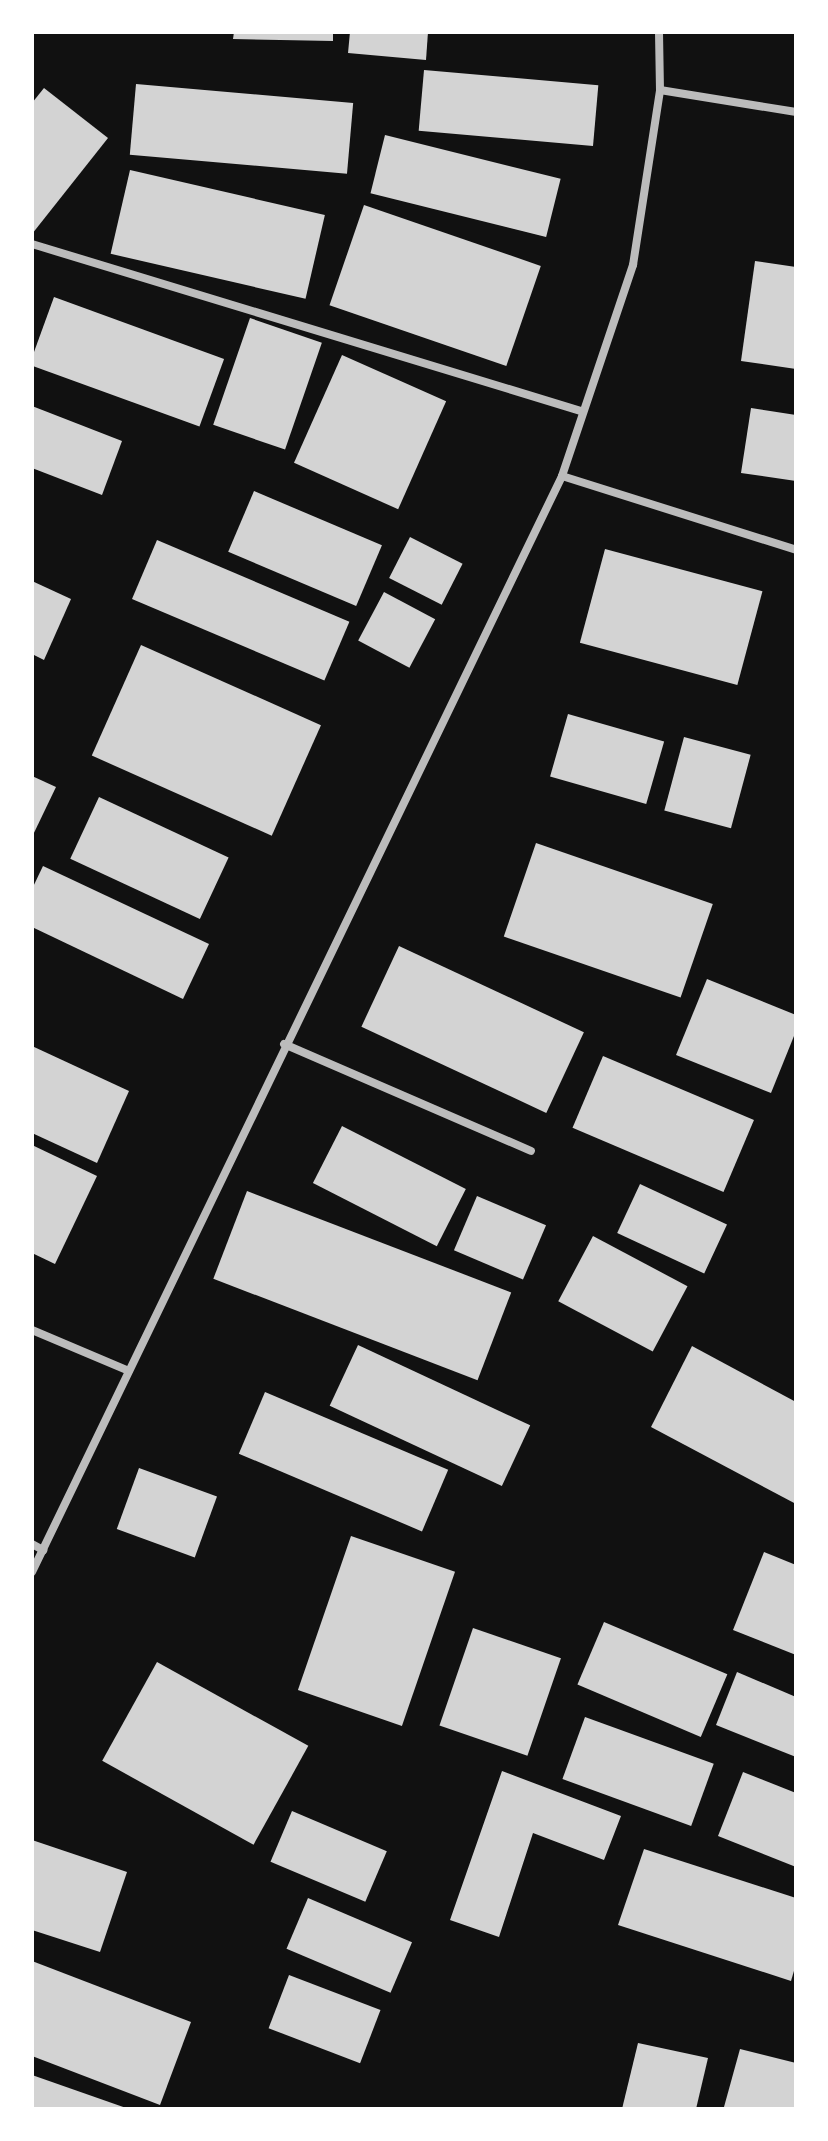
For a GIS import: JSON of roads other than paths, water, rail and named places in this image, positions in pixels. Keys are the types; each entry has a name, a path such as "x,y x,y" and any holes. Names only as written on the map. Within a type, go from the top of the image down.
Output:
{"street":[{"path":"32,1572 284,1044 562,476 581,411 633,265 660,90 659,32"},
{"path":"660,90 796,112"},
{"path":"32,244 581,411"},
{"path":"562,476 796,550"},
{"path":"284,1044 531,1151"},
{"path":"32,1330 129,1371"},
{"path":"32,1544 43,1550"}]}
